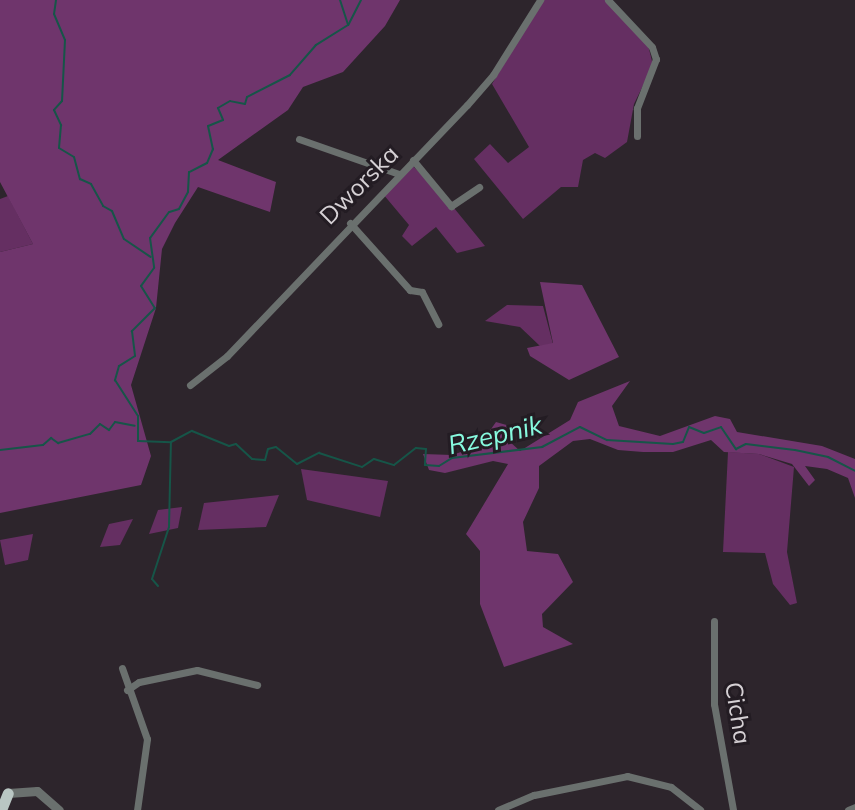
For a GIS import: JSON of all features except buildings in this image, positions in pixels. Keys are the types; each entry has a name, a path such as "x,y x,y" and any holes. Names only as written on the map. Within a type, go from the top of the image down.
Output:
{"highway":[{"path":"1,810 3,791"}],"street":[{"name":"Dworska","path":"190,385 227,356 493,75 540,0"},
{"path":"608,0 652,47 656,59 637,108 637,136"},
{"path":"299,139 399,174"},
{"path":"413,160 451,206 479,187"},
{"path":"350,223 410,290 422,292 438,324"},
{"name":"Cicha","path":"714,621 714,704 733,810"},
{"path":"122,668 127,690 147,739 137,810"},
{"path":"127,690 139,682 197,670 257,685"},
{"path":"498,810 534,795 627,776 671,787 700,810"},
{"path":"3,791 37,791 59,810"},
{"path":"848,810 855,807"}],"shaded area":[{"path":"0,0 400,0 385,26 343,72 303,87 288,110 218,160 276,182 270,212 198,187 175,223 162,249 156,308 131,385 151,456 141,485 0,513 0,252 33,244 0,182"},
{"path":"543,0 606,0 648,45 653,65 634,104 627,142 605,158 595,153 583,160 578,187 561,187 523,219 474,159 490,144 508,163 529,147 492,84"},
{"path":"411,164 454,208 485,246 457,253 436,227 412,246 402,236 409,225 383,194"},
{"path":"8,196 33,244 0,252 0,199"},
{"path":"540,282 582,285 619,357 569,380 530,356 527,348 553,343"},
{"path":"507,305 543,306 553,344 540,346 520,327 485,321"},
{"path":"630,381 612,406 619,426 660,436 715,416 730,419 737,432 822,446 855,459 855,498 848,478 827,469 805,466 815,480 809,486 792,464 759,454 724,452 711,440 673,452 618,450 590,439 573,441 539,466 539,488 523,522 527,551 558,554 573,582 542,614 543,627 573,644 504,667 480,604 480,551 466,534 508,464 493,461 445,473 429,470 423,454 452,455 479,446 496,422 510,426 509,441 520,451 570,420 578,402"},
{"path":"728,452 759,454 794,467 787,552 797,603 790,605 773,584 765,553 723,552"},
{"path":"301,469 388,481 380,517 307,500"},
{"path":"279,495 266,527 198,530 204,503"},
{"path":"182,507 178,528 149,534 158,510"},
{"path":"133,519 120,545 100,547 109,524"},
{"path":"33,534 28,560 5,565 0,540"}],"waterway":[{"path":"56,0 54,14 65,40 62,101 54,110 61,125 59,148 74,157 80,179 91,184 103,206 112,211 124,239 151,257"},
{"path":"340,0 348,25"},
{"name":"Rzepnik","path":"361,0 348,25 316,45 290,75 247,97 245,104 230,101 218,108 223,120 208,126 213,149 207,163 189,172 188,192 179,209 169,212 150,238 154,268 141,286 155,308 132,331 135,356 119,366 115,380 138,416 138,441 171,442 192,431 229,446 236,444 252,459 265,460 268,449 276,447 297,464 319,453 362,467 374,459 394,465 416,448 426,449 425,465 439,466 452,458 542,447 580,427 607,440 673,444 683,442 689,427 704,433 721,427 736,449 746,444 795,450 828,457 855,471"},
{"path":"0,450 43,445 51,438 58,443 90,434 100,424 109,430 115,422 135,426"},
{"path":"158,586 152,579 169,527 171,442"}]}
